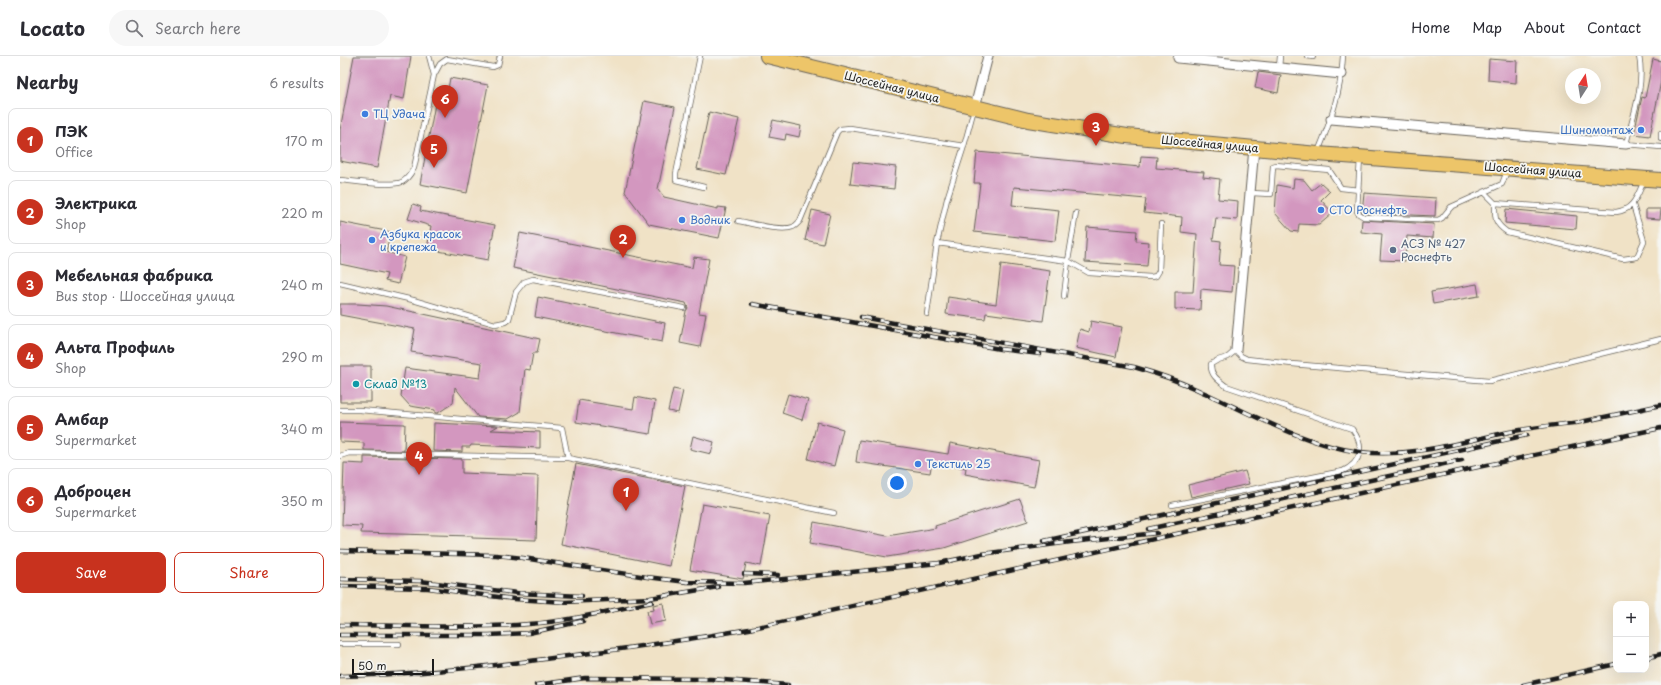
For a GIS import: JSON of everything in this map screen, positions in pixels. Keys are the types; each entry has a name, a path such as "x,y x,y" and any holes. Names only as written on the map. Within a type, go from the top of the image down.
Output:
{"main road":[{"name":"Шоссейная улица","path":"767,56 1028,120 1142,138 1318,154 1661,180"}],"street":[{"path":"975,107 988,56"},
{"path":"1178,58 1342,74"},
{"path":"1331,118 1626,144"},
{"path":"1236,350 1254,148"}],"lane":[{"path":"429,56 434,75"},
{"path":"340,180 392,184 407,179 414,168 434,75 440,64 447,58 493,67 498,66 500,56"},
{"path":"700,56 676,180 704,187"},
{"path":"1279,68 1280,56"},
{"path":"1307,56 1313,56"},
{"path":"1318,154 1338,96 1342,74 1343,56"},
{"path":"1639,56 1641,66 1640,78 1626,144 1661,147"},
{"path":"927,314 937,243 947,199 975,107"},
{"path":"738,221 787,228 794,226 800,221 837,132 840,129 850,128 964,146"},
{"path":"1661,133 1661,139"},
{"path":"1360,157 1357,210 1358,214 1364,217 1438,220 1442,218 1451,207 1502,184 1507,168"},
{"path":"1251,193 1271,194 1273,166 1276,165 1329,170 1332,171 1341,188 1359,190"},
{"path":"1484,192 1495,203 1616,212 1624,211 1633,205 1645,179"},
{"path":"1495,203 1498,226 1507,232 1623,259 1637,258 1644,241 1633,205"},
{"path":"1064,296 1076,213"},
{"path":"937,243 1068,261 1089,273 1151,277 1156,276 1159,271 1161,224"},
{"path":"340,283 413,300 495,324 505,322 509,319 516,292 524,282 533,279 684,308"},
{"path":"1172,504 1343,471 1353,467 1358,459 1360,445 1358,437 1352,429 1226,386 1215,377 1211,370 1211,364 1228,357 1236,350 1241,356 1247,359 1277,363 1489,381 1661,339"},
{"path":"340,410 360,410 562,428 568,458"},
{"path":"340,456 349,453 568,458 834,513"},
{"path":"340,644 399,644"}],"building":[{"name":"ТЦ Удача","path":"354,56 411,56 404,99 390,96 377,168 340,161 340,130"},
{"path":"1489,59 1517,61 1516,83 1488,80"},
{"path":"1653,59 1661,61 1661,81 1650,136 1634,134 1642,97 1645,98"},
{"path":"1258,72 1281,75 1278,93 1255,88"},
{"path":"450,78 488,85 467,193 420,184 435,104 445,106"},
{"path":"644,101 675,107 658,189 664,197 718,209 718,207 726,208 719,238 649,224 625,192"},
{"path":"709,112 739,119 726,175 697,169"},
{"path":"773,120 801,126 799,137 786,134 785,140 769,137"},
{"path":"977,152 1140,167 1141,156 1157,157 1156,168 1204,172 1203,177 1220,179 1218,199 1238,201 1237,220 1216,218 1213,240 1221,241 1219,265 1234,266 1232,292 1201,289 1200,310 1175,309 1175,292 1193,292 1197,234 1181,232 1182,217 1144,213 1146,199 1014,187 1012,205 1059,210 1055,241 974,232 980,183 974,183"},
{"path":"853,162 896,167 894,189 850,184"},
{"path":"1294,179 1304,180 1312,190 1321,183 1330,191 1321,200 1333,213 1319,225 1299,224 1298,232 1291,231 1275,213 1277,185 1293,188"},
{"path":"1364,193 1436,198 1435,216 1365,213 1362,212"},
{"path":"413,204 421,207 420,211 495,225 488,260 427,249 431,226 408,219"},
{"path":"1506,209 1577,216 1576,229 1505,223"},
{"path":"1646,209 1661,209 1660,219 1646,218"},
{"path":"812,210 830,214 823,244 805,240"},
{"path":"1362,220 1434,224 1433,238 1407,236 1405,261 1380,260 1382,234 1361,232"},
{"path":"340,222 391,232 386,252 405,257 398,284 385,281 387,274 340,264"},
{"path":"1087,227 1137,231 1136,241 1149,242 1147,266 1085,262"},
{"path":"520,233 692,268 694,257 709,259 699,313 706,314 700,347 680,343 686,311 688,308 686,303 513,268"},
{"path":"1001,264 1050,271 1043,321 986,313 985,319 946,314 948,297 996,304"},
{"path":"1477,284 1479,296 1433,304 1431,292"},
{"path":"538,297 665,323 662,342 535,317"},
{"path":"340,304 386,306 540,339 537,353 533,353 530,370 525,369 520,412 508,419 478,417 455,387 453,403 438,413 435,413 435,410 410,406 401,396 405,368 480,378 482,363 411,352 415,329 340,315"},
{"path":"1091,321 1122,327 1116,357 1076,348 1080,329 1089,332"},
{"name":"Склад №13","path":"340,366 371,366 371,402 340,402"},
{"path":"673,389 683,391 678,413 668,411"},
{"path":"788,394 808,400 802,420 782,413"},
{"path":"635,397 655,401 650,434 576,422 579,400 633,409"},
{"path":"340,422 405,424 404,451 364,450 364,443 340,442"},
{"path":"817,422 843,429 834,466 808,459"},
{"path":"434,423 498,426 491,430 540,432 540,448 471,445 470,447 462,447 462,452 433,451"},
{"path":"693,436 714,442 711,454 690,449"},
{"path":"859,440 948,454 950,443 1039,460 1034,487 965,474 966,468 932,462 930,473 856,462"},
{"path":"364,457 462,459 462,473 538,476 536,540 472,538 472,536 361,533 362,526 342,525 344,463 364,464"},
{"path":"576,464 685,486 669,566 561,544"},
{"path":"1245,471 1249,484 1191,497 1188,485"},
{"path":"1020,499 1028,521 944,548 887,557 810,543 814,522 887,536 936,528 935,526"},
{"path":"702,504 770,516 761,566 746,563 743,579 690,570"},
{"path":"663,603 666,621 650,624 647,611 654,610 653,605"}],"railway":[{"path":"752,304 1000,349 1040,354"},
{"path":"861,317 1134,367 1188,386 1297,435 1339,448 1360,452 1398,453 1417,451 1518,430 1581,422"},
{"path":"1576,423 1661,405"},
{"path":"340,676 423,672 505,664 631,648 749,629 1464,470 1661,428"},
{"path":"1044,541 1527,435"},
{"path":"1148,529 1462,460"},
{"path":"340,551 496,555 687,582 744,583 939,563 982,554 1071,542 1157,533"},
{"path":"744,574 778,575"},
{"path":"340,579 420,581 517,593 582,596"},
{"path":"340,586 428,588 514,599 565,602 650,598 718,587"},
{"path":"340,625 458,627 545,623 652,602"},
{"path":"340,635 489,635 529,633 583,621"},
{"path":"1649,657 1661,654"},
{"path":"1523,685 1613,665"},
{"path":"536,685 585,678 711,679 788,685"}],"place":[{"name":"ТЦ Удача","path":"365,114"},
{"name":"Доброцен","path":"445,118"},
{"name":"Шиномонтаж","path":"1641,130"},
{"name":"Мебельная фабрика","path":"1096,146"},
{"name":"Амбар","path":"434,168"},
{"name":"СТО Роснефть","path":"1321,210"},
{"name":"Водник","path":"682,220"},
{"name":"Азбука красок и крепежа","path":"372,240"},
{"name":"АСЗ № 427 Роснефть","path":"1393,250"},
{"name":"Электрика","path":"623,258"},
{"name":"Склад №13","path":"356,384"},
{"name":"Текстиль 25","path":"918,464"},
{"name":"Альта Профиль","path":"419,475"},
{"name":"ПЭК","path":"626,511"}]}
